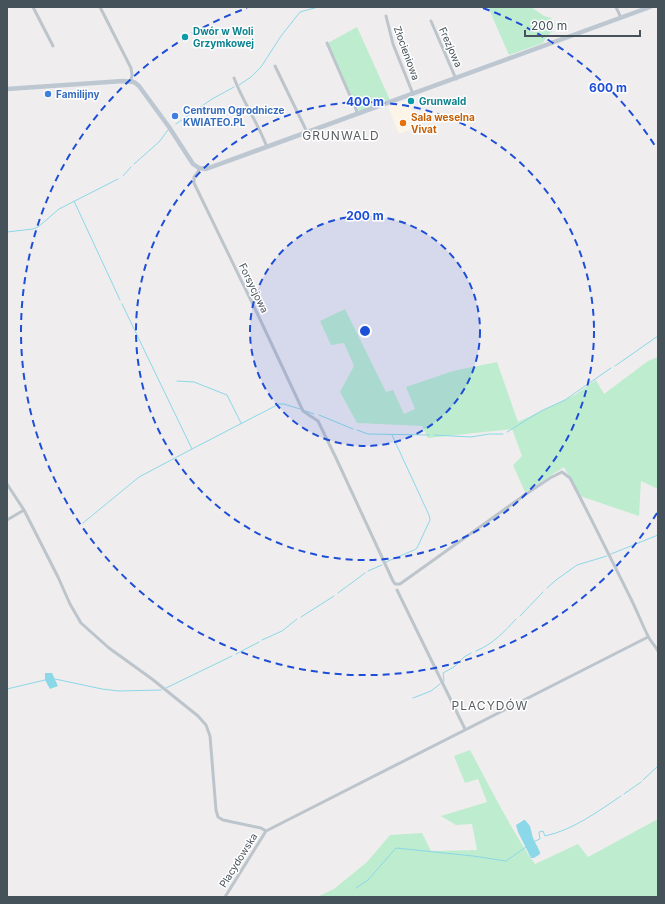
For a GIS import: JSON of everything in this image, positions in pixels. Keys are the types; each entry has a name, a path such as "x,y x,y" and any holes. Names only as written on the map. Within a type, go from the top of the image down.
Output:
{"street":[{"path":"33,7 53,46"},
{"path":"100,7 131,68 131,81"},
{"path":"616,7 621,18"},
{"path":"7,89 131,81 139,86 169,127 192,164 199,168 209,169 650,7"},
{"name":"Złocieniowa","path":"386,16 393,44 413,94"},
{"name":"Frezjowa","path":"431,21 456,79"},
{"path":"328,43 358,114"},
{"path":"275,66 307,132"},
{"path":"234,78 238,90 257,123 266,147"},
{"name":"Forsycjowa","path":"199,168 194,177 194,183 299,404 306,414 313,416 318,420 392,581 395,584 400,584 532,490 562,472 570,478 579,495 606,547 611,561 648,637"},
{"path":"7,484 24,510 70,604 81,623 98,639 152,679 198,716 206,725 210,736 216,810 218,817 223,820 262,828 266,831 648,637 654,643 658,651"},
{"path":"7,520 24,510"},
{"path":"397,590 465,729"},
{"name":"Placydowska","path":"225,897 266,831"}],"shaded area":[{"path":"408,100 419,126 399,134 388,107"}],"green space":[{"path":"488,7 531,7 544,16 551,18 555,24 543,43 509,55"},
{"path":"357,27 390,100 361,111 358,110 328,43"},
{"path":"345,309 386,392 393,390 404,414 415,409 406,387 453,371 497,362 518,422 575,395 596,380 604,394 648,361 658,357 658,489 641,481 639,516 580,496 564,467 525,492 513,465 522,456 512,429 428,438 422,426 357,423 340,392 354,366 344,343 331,345 320,321"},
{"path":"470,750 509,822 535,864 578,844 588,857 658,819 658,897 317,897 334,889 367,862 390,835 422,833 431,851 477,850 472,824 456,825 441,816 487,802 478,779 465,783 454,756"}],"water":[{"path":"45,673 52,673 58,686 50,689 45,680"},
{"path":"524,820 530,826 533,838 540,852 540,854 534,858 531,858 516,825"}],"waterway":[{"path":"239,85 251,77 261,67 281,36 300,12 318,7"},
{"path":"176,124 212,99 234,87"},
{"path":"134,164 159,142 168,130"},
{"path":"123,176 131,167"},
{"path":"7,232 38,227 59,209 118,179"},
{"path":"74,201 120,300"},
{"path":"83,523 139,477 192,449 122,304"},
{"path":"615,366 658,336"},
{"path":"507,432 541,411 565,400 611,368"},
{"path":"177,381 194,382 227,395 241,423"},
{"path":"192,449 279,404 300,409"},
{"path":"306,411 314,414"},
{"path":"319,415 353,429"},
{"path":"357,430 368,434 429,435"},
{"path":"434,435 471,437 489,434 503,434"},
{"path":"386,562 417,548 430,520 392,435"},
{"path":"611,554 658,535"},
{"path":"547,588 577,565 607,556"},
{"path":"368,571 382,565"},
{"path":"338,593 365,573"},
{"path":"520,616 543,592"},
{"path":"301,617 334,596"},
{"path":"262,640 282,631 297,619"},
{"path":"476,651 493,641 516,619"},
{"path":"236,654 259,642"},
{"path":"444,681 443,673 454,667 464,657 471,653"},
{"path":"166,688 232,656"},
{"path":"55,679 119,691 161,690"},
{"path":"7,689 45,680"},
{"path":"413,698 431,691 440,684"},
{"path":"643,780 658,766"},
{"path":"624,794 641,782"},
{"path":"535,841 540,839 539,832 543,831 545,836 575,825 621,796"},
{"path":"356,888 368,880 396,848 506,861 526,847"}],"place":[{"name":"Dwór w Woli Grzymkowej","path":"185,37"},
{"name":"Familijny","path":"48,94"},
{"name":"Grunwald","path":"411,101"},
{"name":"Centrum Ogrodnicze KWIATEO.PL","path":"175,116"},
{"name":"Sala weselna Vivat","path":"403,123"}],"district":[{"name":"GRUNWALD","path":"341,135"},
{"name":"PLACYDÓW","path":"490,705"}]}
